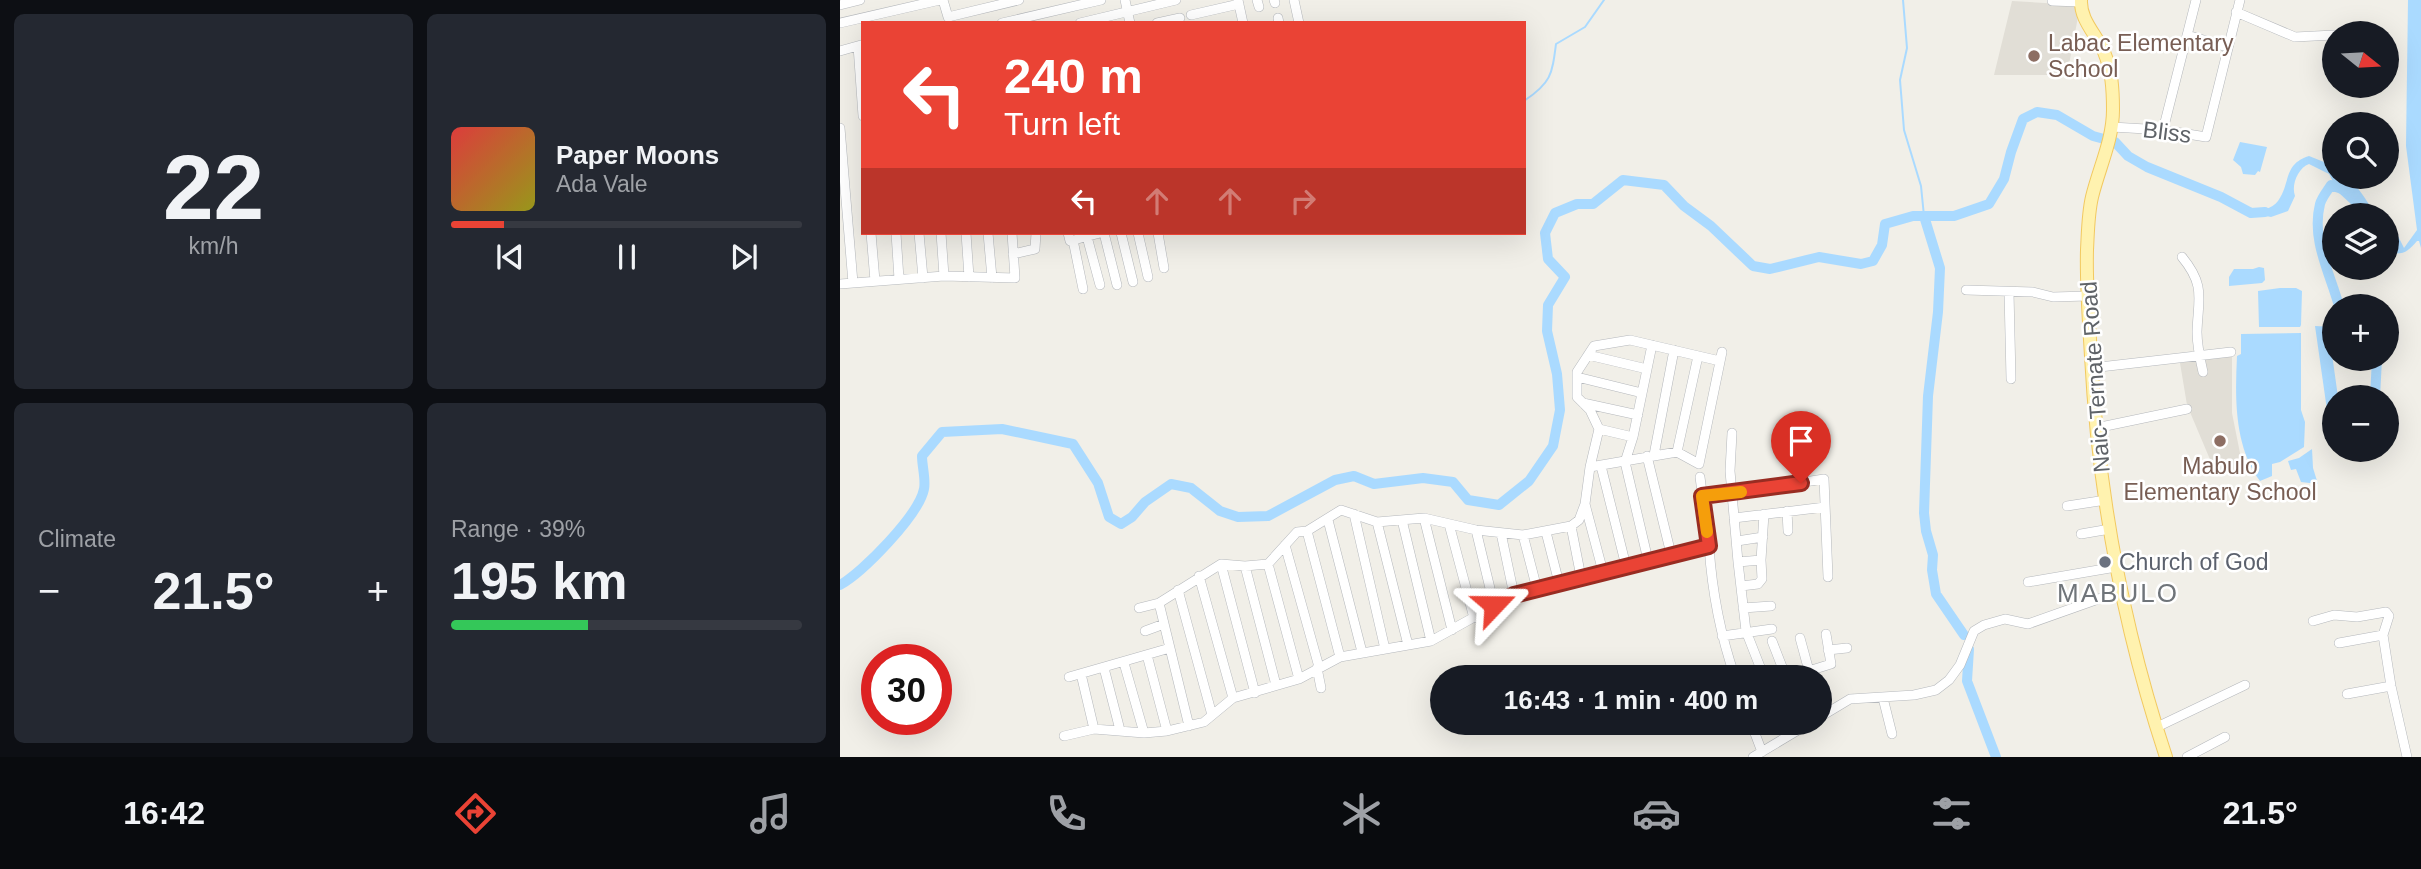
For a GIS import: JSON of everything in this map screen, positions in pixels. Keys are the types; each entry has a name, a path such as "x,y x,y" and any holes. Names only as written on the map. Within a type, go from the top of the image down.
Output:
{"main road":[{"name":"Naic-Ternate Road","path":"2081,1 2083,16 2108,63 2113,90 2111,132 2090,208 2087,296 2095,428 2121,592 2138,667 2166,757"}],"street":[{"path":"840,5 860,0"},
{"path":"840,23 942,0 948,18 1016,0 1019,21 1101,0"},
{"path":"1125,0 1130,21"},
{"path":"1294,0 1299,21"},
{"path":"2163,130 2196,0"},
{"name":"Bliss","path":"2111,132 2163,130 2206,137 2239,0"},
{"path":"1089,21 1176,1"},
{"path":"2052,1 2081,1"},
{"path":"1191,15 1238,2 1240,21"},
{"path":"2236,12 2295,37 2322,36"},
{"path":"1166,21 1180,18"},
{"path":"2187,35 2227,47"},
{"path":"840,51 860,46 861,69"},
{"path":"840,128 853,283"},
{"path":"872,235 875,281"},
{"path":"896,235 899,279"},
{"path":"919,235 923,278"},
{"path":"941,235 944,276"},
{"path":"966,235 970,277"},
{"path":"988,235 992,278"},
{"path":"840,284 944,276 1015,278 1012,235"},
{"path":"1013,254 1035,248 1036,235"},
{"path":"1087,235 1100,285"},
{"path":"1103,235 1117,285"},
{"path":"1121,235 1133,282"},
{"path":"1138,235 1148,277"},
{"path":"1158,235 1164,268"},
{"path":"1070,237 1083,289"},
{"path":"2182,257 2194,271 2200,289 2197,332 2203,372"},
{"path":"1966,290 2033,292 2053,297 2087,296"},
{"path":"2010,292 2011,379"},
{"path":"1139,608 1159,603 1221,564 1268,564 1297,532 1328,520 1341,510 1377,522 1424,518 1476,530 1523,535 1571,526 1579,520 1585,504 1590,467 1599,429 1590,411 1577,397 1577,372 1594,346 1630,340 1698,356 1721,356 1699,464 1677,452 1590,467"},
{"path":"1648,560 1625,462 1633,437 1652,345"},
{"path":"1671,554 1650,455 1674,350"},
{"path":"2091,368 2231,352"},
{"path":"1588,355 1647,369"},
{"path":"1677,452 1698,356"},
{"path":"1577,377 1642,393"},
{"path":"1583,403 1638,415"},
{"path":"2095,428 2187,410"},
{"path":"1599,429 1633,437"},
{"path":"1732,433 1730,471 1742,608 1746,631 1759,665"},
{"path":"1601,466 1626,566"},
{"path":"1700,477 1712,584 1722,636 1731,665"},
{"path":"1702,496 1824,479 1828,577"},
{"path":"2067,506 2106,500"},
{"path":"1585,504 1603,572"},
{"path":"1734,518 1825,507"},
{"path":"1787,512 1788,531"},
{"path":"1354,514 1385,649"},
{"path":"1741,586 1758,584 1762,579 1764,514"},
{"path":"1424,518 1452,630"},
{"path":"1328,520 1362,652"},
{"path":"1402,520 1431,641"},
{"path":"1377,522 1408,645"},
{"path":"1449,524 1474,618"},
{"path":"1571,526 1581,577"},
{"path":"2081,534 2110,529"},
{"path":"1307,530 1340,657"},
{"path":"1476,530 1494,605"},
{"path":"1546,532 1559,583"},
{"path":"1501,533 1514,595"},
{"path":"1523,535 1537,589"},
{"path":"1737,541 1763,537"},
{"path":"1285,545 1318,667 1321,688"},
{"path":"1064,736 1094,729 1167,732 1204,722 1233,698 1299,679 1340,657 1431,641 1514,595 1709,546"},
{"path":"1738,562 1761,560"},
{"path":"1221,564 1255,693"},
{"path":"1268,564 1299,679"},
{"path":"1245,566 1276,685"},
{"path":"2028,582 2116,567"},
{"path":"1199,576 1233,698"},
{"path":"1178,590 1212,715"},
{"path":"1832,709 1850,699 1918,694 1940,687 1960,665 1973,631 1984,625 2005,619 2028,624 2121,592"},
{"path":"1159,603 1189,726"},
{"path":"1742,608 1771,606"},
{"path":"2313,621 2334,615 2360,617 2386,612 2389,616 2384,635 2391,686 2407,757"},
{"path":"1145,631 1164,624"},
{"path":"1722,636 1772,629"},
{"path":"1826,634 1831,664 1828,665"},
{"path":"2339,643 2384,635"},
{"path":"1800,638 1807,665"},
{"path":"1772,641 1783,665"},
{"path":"1069,677 1170,648"},
{"path":"1828,650 1847,648"},
{"path":"1147,654 1167,732"},
{"path":"1124,663 1144,733"},
{"path":"1104,668 1119,730"},
{"path":"1081,674 1094,729"},
{"path":"2157,727 2245,685"},
{"path":"2347,694 2391,686"},
{"path":"1883,698 1892,734"},
{"path":"1754,735 1758,754 1790,735"},
{"path":"2187,757 2225,737"}],"shaded area":[{"name":"Labac Elementary School","path":"2012,1 2078,5 2067,75 1994,75"},
{"name":"Mabulo Elementary School","path":"2232,356 2232,413 2243,468 2217,476 2187,405 2180,363"}],"water":[{"path":"2408,0 2421,0 2421,248 2417,241 2406,252 2399,253 2399,238 2404,248 2417,230 2406,146"},
{"path":"2240,142 2267,147 2260,172 2255,175 2243,174 2241,167 2233,160"},
{"path":"2309,156 2322,161 2322,170 2309,164 2302,169 2296,177 2295,196 2288,211 2271,217 2251,213 2266,209 2278,201 2291,169 2301,159"},
{"path":"2337,189 2358,189 2368,203 2350,203"},
{"path":"2264,268 2265,280 2262,283 2229,286 2229,277 2234,269"},
{"path":"2296,288 2302,291 2300,327 2259,327 2258,291"},
{"path":"2315,326 2322,326 2322,371 2334,371 2336,385 2323,385"},
{"path":"2301,333 2304,447 2272,464 2272,476 2260,481 2245,453 2238,421 2236,372 2237,356 2241,354 2241,334"},
{"path":"2312,449 2313,468 2318,484 2301,482 2296,469 2291,470 2288,461 2299,458"}],"waterway":[{"path":"1526,100 1540,89 1549,77 1556,44 1585,27 1604,0"},
{"path":"1903,0 1907,48 1900,80 1904,130 1921,186 1924,216"},
{"path":"840,585 875,556 912,513 924,489 922,456 942,432 1002,429 1073,444 1098,483 1109,517 1121,524 1132,517 1145,502 1171,484 1191,488 1220,511 1238,517 1268,516 1335,480 1354,476 1374,484 1423,478 1453,482 1468,500 1499,505 1529,481 1553,446 1560,410 1557,374 1547,331 1548,305 1565,277 1548,259 1545,233 1555,213 1577,204 1593,204 1623,180 1664,185 1753,266 1770,269 1819,257 1861,264 1873,261 1882,245 1885,224 1913,216 1954,216 1989,204 2004,179 2023,119 2037,112 2057,115 2093,136 2115,142 2128,156 2147,167 2221,197 2251,213 2265,212"},
{"path":"2335,294 2320,243 2318,217 2321,201 2331,185 2350,192"},
{"path":"1924,216 1940,268 1938,312 1928,396 1924,513 1933,555 1932,570 1936,594 1964,635"},
{"path":"2376,371 2376,385"},
{"path":"1969,649 1967,681 1996,757"}],"slow traffic":[{"path":"1707,532 1702,496 1741,492"}],"place":[{"name":"Labac Elementary School","path":"2034,56"},
{"name":"Mabulo Elementary School","path":"2220,441"},
{"name":"Church of God","path":"2105,562"}],"district":[{"name":"MABULO","path":"2118,593"}],"route":[{"path":"1494,605 1514,595 1709,546 1702,496 1801,483"}]}
